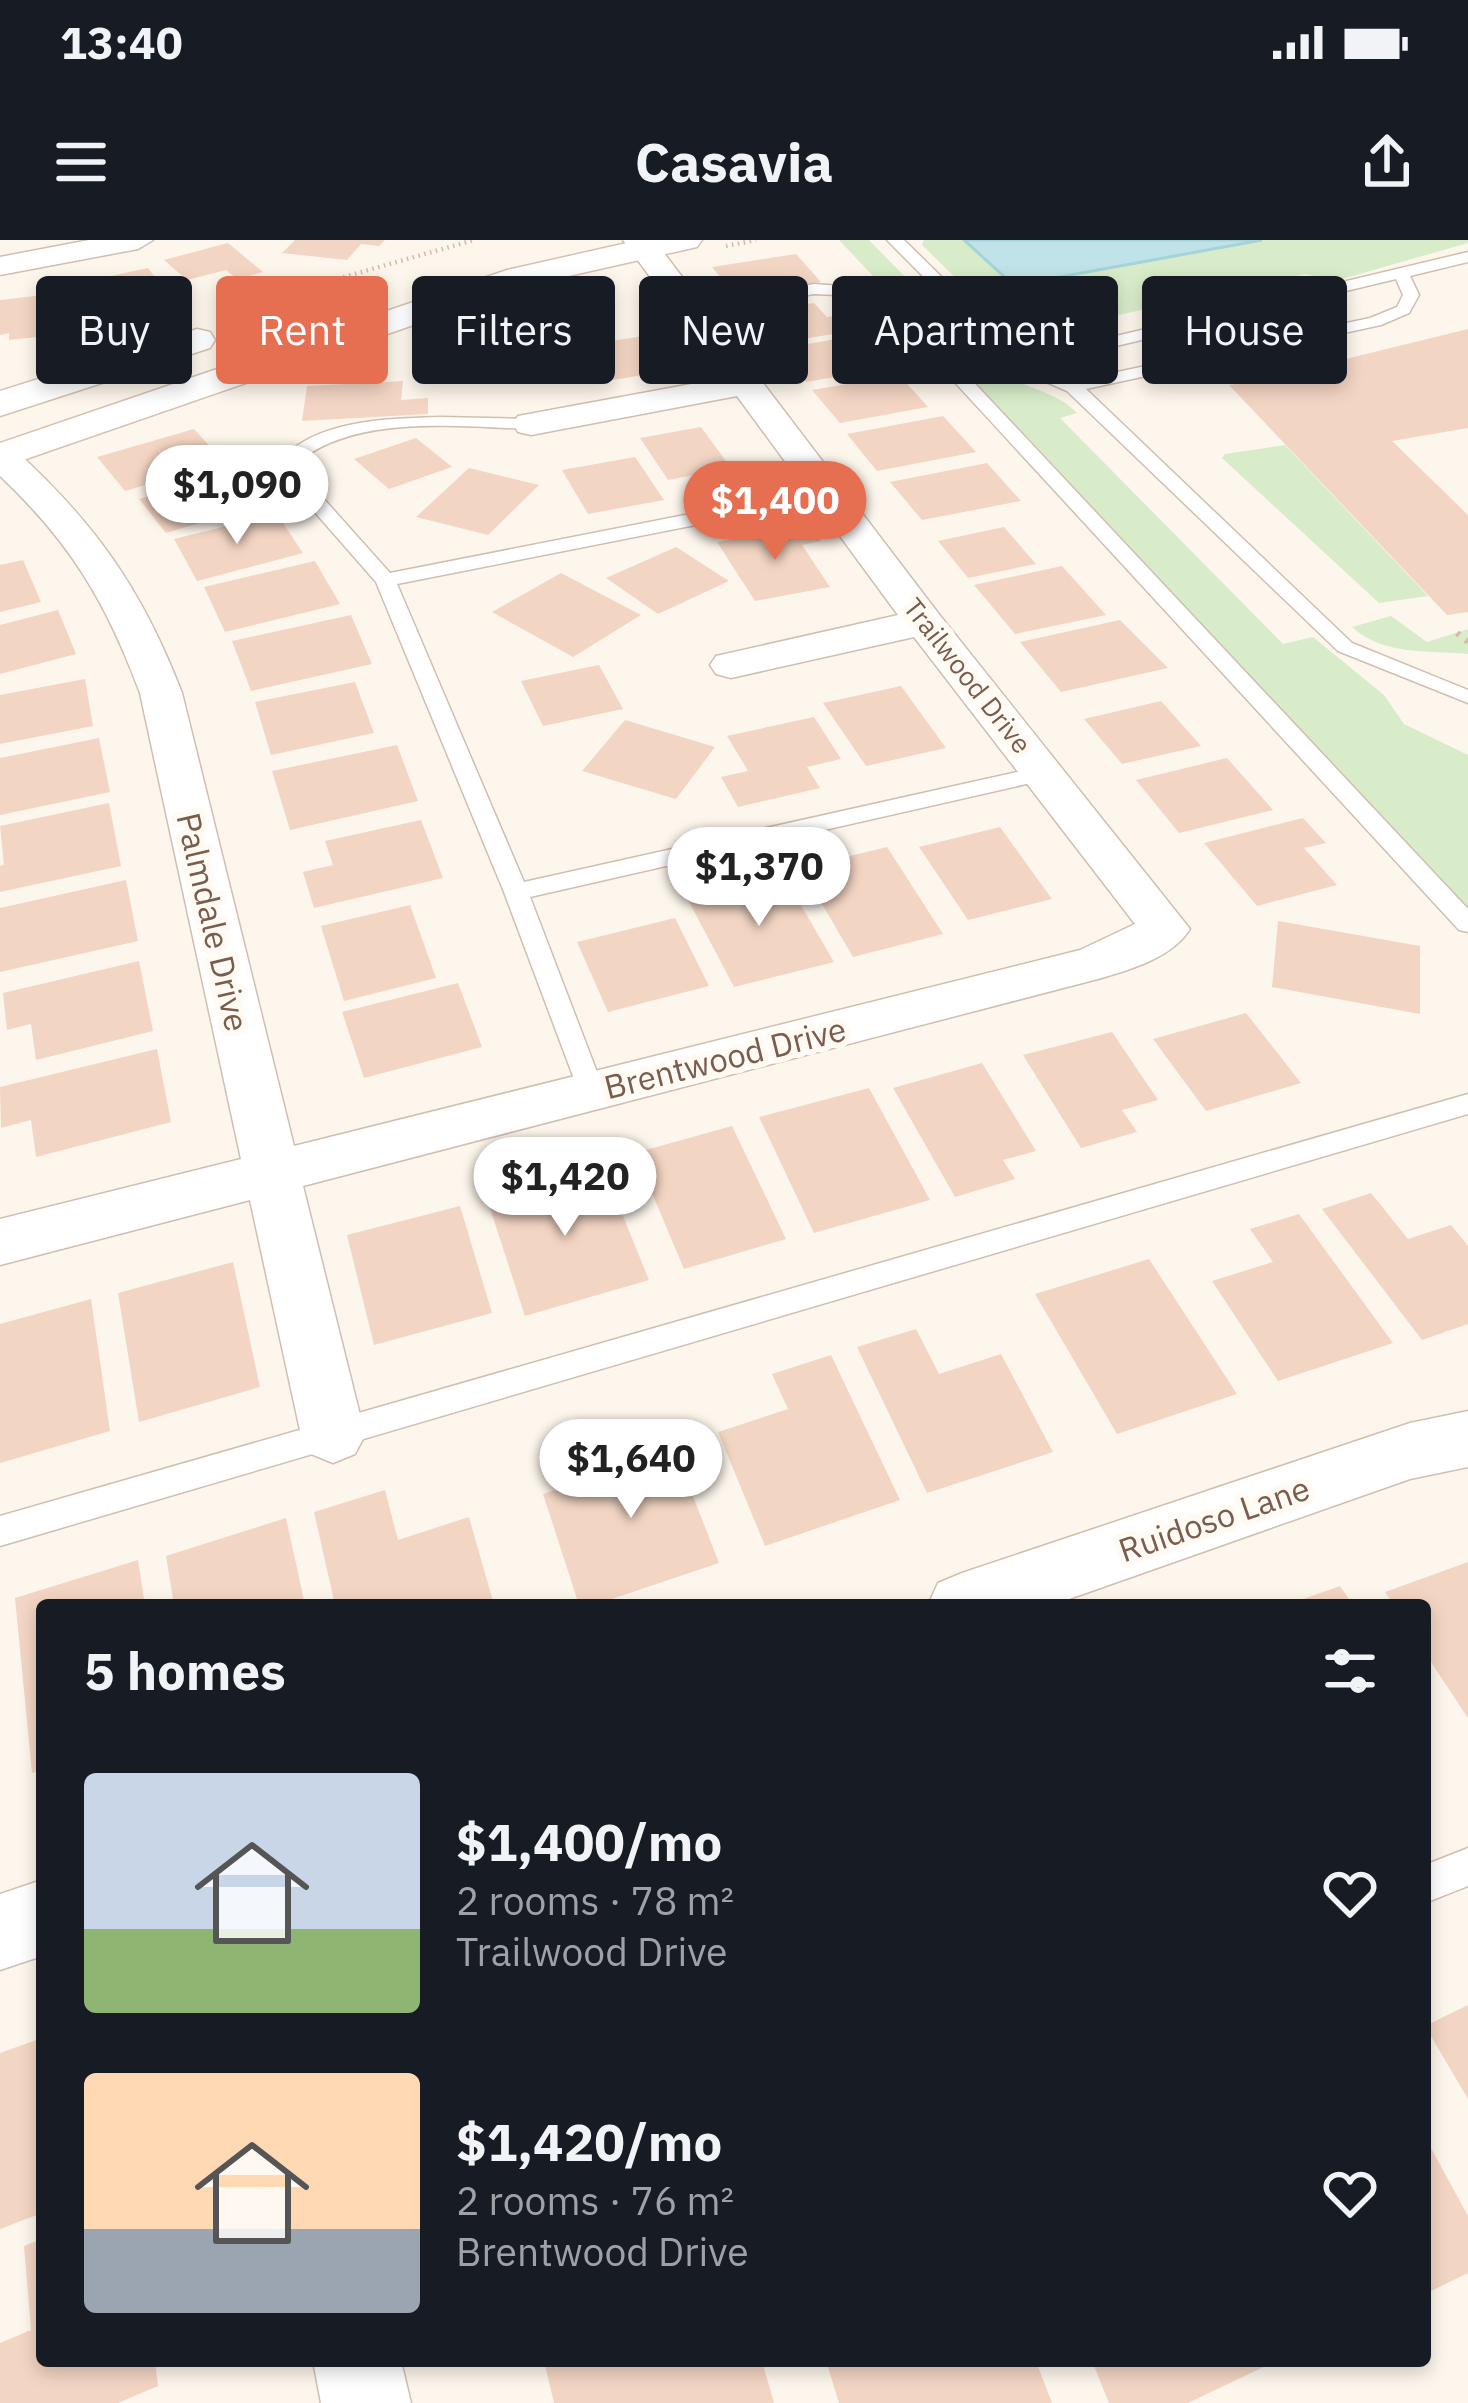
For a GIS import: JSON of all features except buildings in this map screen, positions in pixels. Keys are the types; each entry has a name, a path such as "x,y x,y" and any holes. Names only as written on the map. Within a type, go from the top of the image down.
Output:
{"main road":[{"path":"480,246 528,240"},
{"path":"0,456 496,284 640,244 685,240"},
{"path":"0,404 216,324"}],"street":[{"path":"0,266 137,240"},
{"name":"Trailwood Drive","path":"640,244 663,276"},
{"path":"531,424 746,384"},
{"name":"Trailwood Drive","path":"746,384 924,622 1165,929"},
{"name":"Palmdale Drive","path":"0,456 92,547 134,618 161,693 333,1435"},
{"path":"730,665 924,622"},
{"name":"Brentwood Drive","path":"0,1242 1118,956 1165,929"},
{"name":"Ruidoso Lane","path":"979,1599 1410,1451 1468,1439"},
{"path":"0,1932 36,1920"},
{"path":"358,2367 366,2403"}],"lane":[{"path":"895,240 931,276"},
{"path":"1118,341 1468,257"},
{"path":"1066,384 1375,322 1402,310 1411,295 1402,276"},
{"path":"808,290 863,291 898,311 1468,924"},
{"path":"1073,386 1346,647 1467,697"},
{"path":"531,424 323,435 299,448 290,459 298,481 385,580 516,892 592,1093"},
{"path":"385,580 827,493"},
{"path":"516,892 1044,773"},
{"path":"0,1531 1468,1104"},
{"path":"1431,1881 1468,1867"}],"path":[{"path":"378,276 480,246"},
{"path":"1457,633 1468,641"}],"green space":[{"path":"839,240 869,240 904,276 873,276"},
{"path":"924,240 1468,240 1347,278 1142,276 1142,310 1118,315 1118,276 954,276 922,245"},
{"path":"975,384 1023,384 1069,406 1077,413 1060,418 1283,644 1313,637 1384,695 1404,724 1468,755 1468,907"},
{"path":"1285,445 1428,596 1379,603 1222,458"},
{"path":"1391,616 1427,642 1468,629 1468,654 1392,647 1352,627"}],"water":[{"path":"964,240 1262,240 1065,276 1004,276"}]}
